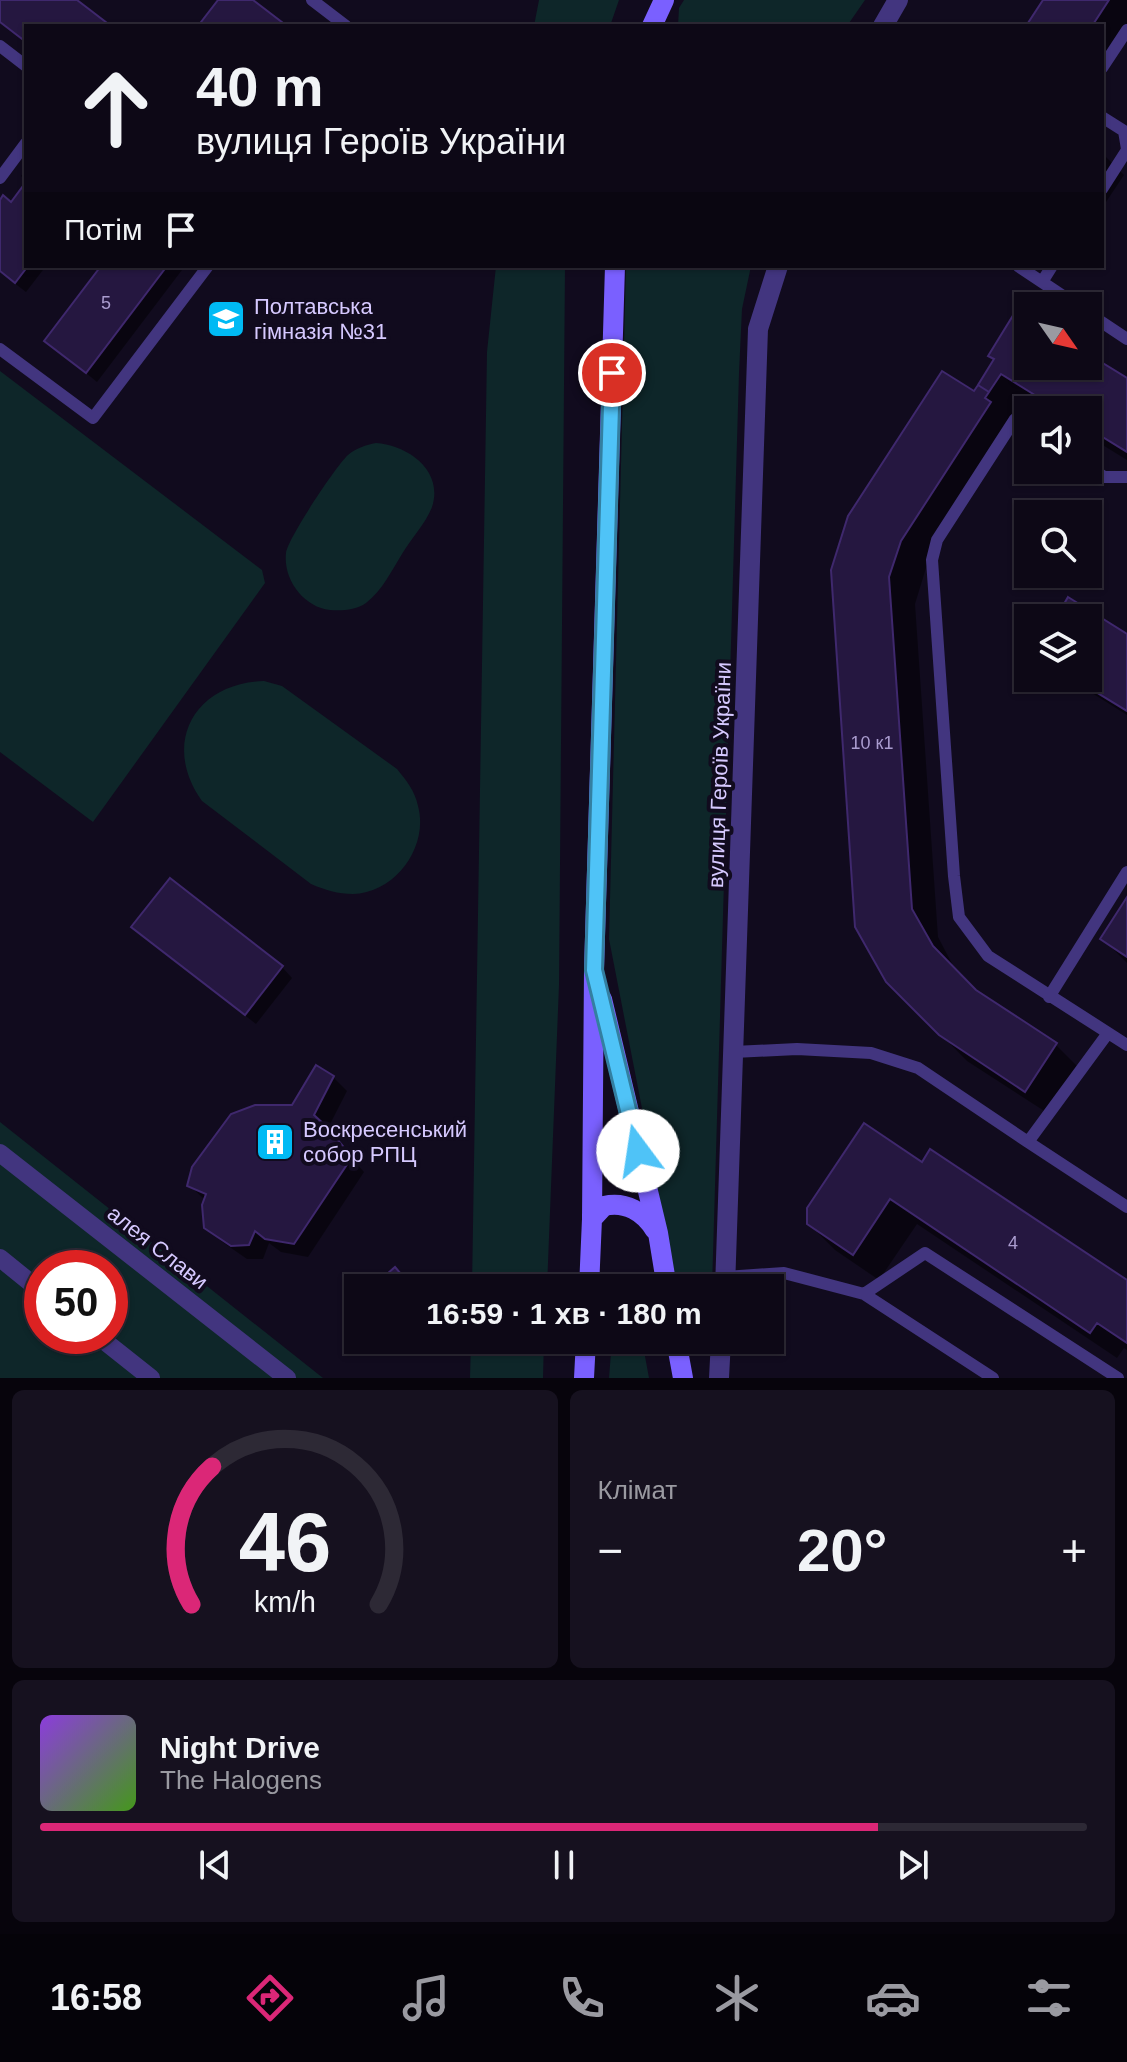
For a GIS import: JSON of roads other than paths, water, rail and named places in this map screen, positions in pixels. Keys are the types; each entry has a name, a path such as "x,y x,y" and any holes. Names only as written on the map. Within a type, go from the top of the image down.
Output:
{"main road":[{"path":"653,24 664,0"},
{"path":"590,1274 594,970 615,268"},
{"path":"594,970 658,1233 665,1274"},
{"path":"592,1219 604,1206 625,1205 647,1218 658,1233"},
{"path":"584,1378 585,1354"},
{"path":"679,1354 683,1378"}],"street":[{"path":"884,24 898,0"},
{"name":"вулиця Героїв України","path":"725,1274 758,329 777,268"},
{"name":"алея Слави","path":"0,1153 287,1378"},
{"path":"0,1258 24,1277"},
{"path":"121,1354 151,1378"},
{"path":"719,1378 720,1354"}],"lane":[{"path":"312,0 343,24"},
{"path":"1104,65 1127,30"},
{"path":"0,46 24,64"},
{"path":"1104,118 1124,131 1127,149 1104,186"},
{"path":"0,178 24,146"},
{"path":"0,349 93,418 206,268"},
{"path":"1021,268 1057,292"},
{"path":"1042,282 1051,268"},
{"path":"1102,322 1127,339"},
{"path":"1014,421 937,540 932,560 959,917 988,956 1127,1045"},
{"path":"1102,476 1127,477"},
{"path":"1049,997 1127,872"},
{"path":"1028,1142 1108,1033"},
{"path":"734,1052 797,1049 871,1053 918,1068 1127,1207"},
{"path":"864,1294 925,1253 1118,1378"},
{"path":"777,1274 784,1273 864,1294 993,1378"}],"place":[{"name":"Полтавська гімназія №31","path":"226,319"},
{"name":"Воскресенський собор РПЦ","path":"275,1142"}]}
